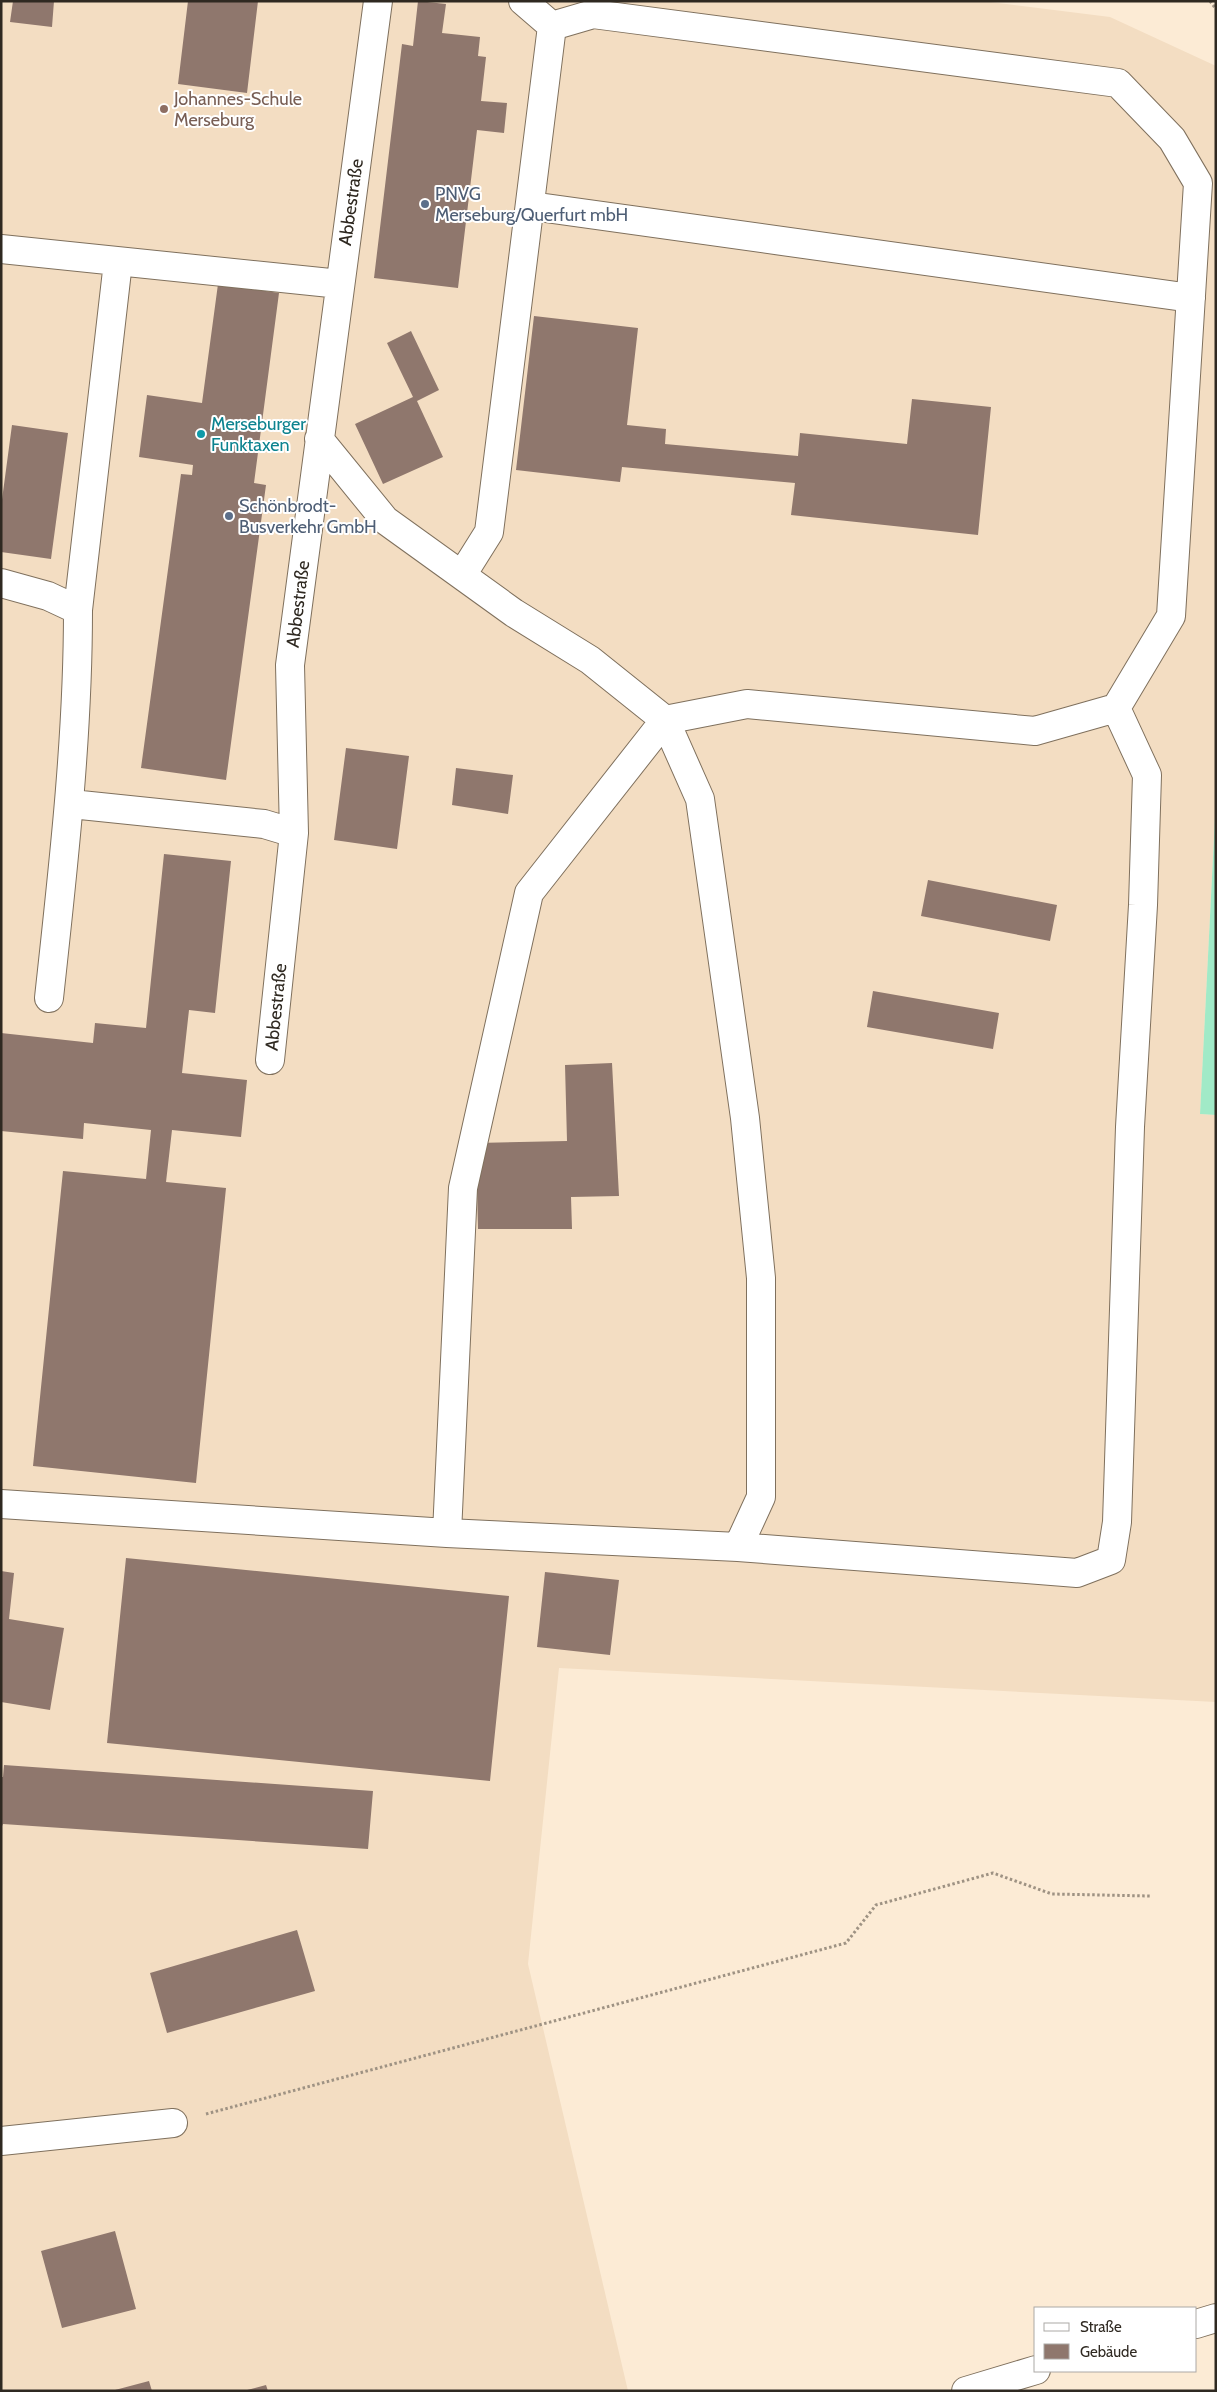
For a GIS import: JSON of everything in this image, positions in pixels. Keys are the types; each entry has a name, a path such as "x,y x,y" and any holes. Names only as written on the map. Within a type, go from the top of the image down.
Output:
{"street":[{"name":"Abbestraße","path":"270,1060 294,833 290,665 378,1"},
{"path":"523,1 552,26"},
{"path":"447,1533 463,1188 530,893 664,720 747,704 1035,731 1116,708 1172,616 1198,183 1172,139 1118,83 592,14 552,26"},
{"path":"462,576 489,532 552,26"},
{"path":"531,206 1191,298"},
{"path":"1,249 340,284"},
{"path":"49,998 71,804 78,656 78,610 118,262"},
{"path":"320,440 385,520 514,613 590,660 664,720 700,799 745,1118 761,1278 761,1497 738,1547"},
{"path":"1,584 48,596 78,610"},
{"path":"1,1504 447,1533 738,1547 1077,1573 1110,1560 1117,1522 1130,1127 1147,775 1116,708"},
{"path":"71,804 264,824 294,833"},
{"path":"1,2141 173,2123"},
{"path":"1197,2324 1216,2318"},
{"path":"966,2391 1034,2371"}],"path":[{"path":"1210,1 1216,9"},
{"path":"173,2123 846,1943 876,1905 992,1873 1052,1894 1150,1896"}],"shaded area":[{"path":"1,1 982,1 1110,17 1216,66 1216,798 1200,1114 1216,1115 1216,1702 559,1668 528,1964 628,2391 1,2391"}],"green space":[{"path":"1216,798 1216,1115 1200,1114"}],"building":[{"path":"13,1 54,1 52,27 10,22"},
{"path":"188,1 258,1 247,93 178,84"},
{"name":"PNVG Merseburg/Querfurt mbH","path":"418,1 446,4 442,33 480,37 478,56 486,57 481,101 507,103 504,133 477,130 458,288 374,278 402,44 413,46"},
{"path":"218,284 279,293 254,483 266,485 226,780 141,768 181,474 192,475 193,465 139,457 147,395 202,403"},
{"path":"534,316 638,328 627,425 666,429 665,444 798,456 800,433 907,444 912,399 991,407 978,535 791,515 795,483 622,467 620,482 516,470"},
{"path":"411,331 439,390 417,401 443,457 383,484 355,424 413,397 387,343"},
{"path":"12,425 68,433 51,559 1,552 1,507"},
{"path":"346,748 409,756 397,849 334,840"},
{"path":"456,768 513,775 508,814 452,805"},
{"path":"164,854 231,861 215,1013 189,1010 182,1073 247,1080 241,1137 172,1130 166,1182 226,1188 196,1483 33,1466 63,1171 146,1179 151,1130 84,1123 83,1139 1,1131 1,1033 93,1043 95,1023 146,1028"},
{"path":"928,880 1057,905 1050,941 921,916"},
{"path":"873,991 999,1013 993,1049 867,1027"},
{"path":"612,1063 619,1196 571,1197 572,1229 478,1229 476,1143 567,1141 565,1065"},
{"path":"126,1558 509,1596 490,1781 107,1743"},
{"path":"1,1571 14,1573 9,1619 64,1628 50,1710 1,1702"},
{"path":"545,1572 619,1580 610,1655 537,1647"},
{"path":"4,1765 373,1791 368,1849 3,1824 1,1828 1,1777 3,1777"},
{"path":"297,1930 315,1991 167,2033 150,1973"},
{"path":"115,2231 136,2309 62,2328 41,2251"},
{"path":"149,2381 152,2391 115,2391 115,2390"},
{"path":"266,2385 268,2391 247,2391 247,2390"}],"place":[{"name":"Johannes-Schule Merseburg","path":"164,109"},
{"name":"PNVG Merseburg/Querfurt mbH","path":"425,204"},
{"name":"Merseburger Funktaxen","path":"201,434"},
{"name":"Schönbrodt- Busverkehr GmbH","path":"229,516"}]}
